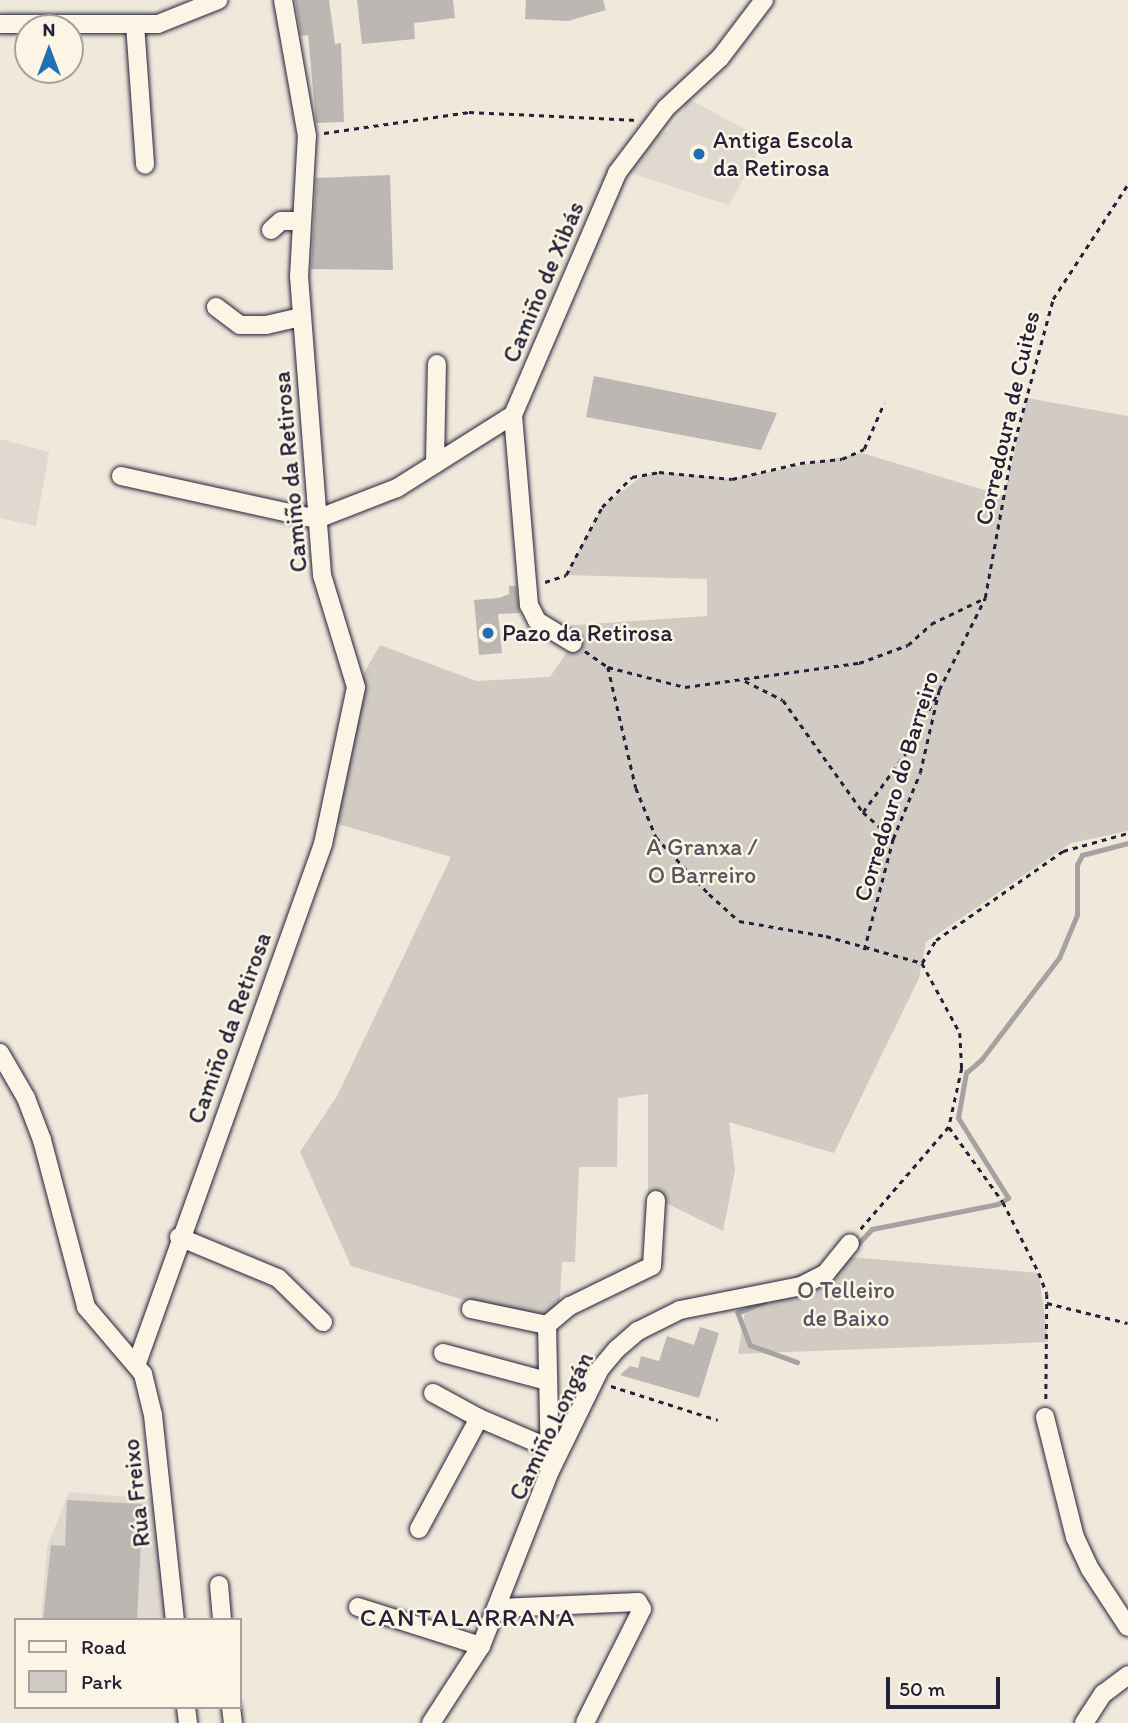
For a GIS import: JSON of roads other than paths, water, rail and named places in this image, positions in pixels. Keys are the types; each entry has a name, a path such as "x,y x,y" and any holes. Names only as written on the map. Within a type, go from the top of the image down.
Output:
{"street":[{"path":"0,24 158,24 218,0"},
{"name":"Camiño da Retirosa","path":"137,1363 179,1237 323,844 356,687 322,575 302,317 302,221 307,136 283,0"},
{"name":"Camiño de Xibás","path":"513,415 617,173 656,121 720,58 764,0"},
{"path":"135,24 145,165"},
{"path":"271,230 281,221 302,221"},
{"path":"216,307 240,325 266,325 302,317"},
{"path":"435,464 437,364"},
{"path":"121,476 317,519 397,488 513,415 524,583 537,621 573,643"},
{"path":"0,1053 26,1098 42,1140 86,1307 97,1325 137,1363"},
{"path":"550,1471 547,1325 569,1306 652,1266 656,1200"},
{"path":"179,1237 278,1278 323,1322"},
{"name":"Camiño Longán","path":"431,1723 481,1646 499,1608 550,1471 594,1381 617,1349 660,1317 801,1286 826,1273 850,1243"},
{"path":"471,1309 547,1325"},
{"path":"443,1353 547,1381"},
{"name":"Rúa Freixo","path":"137,1363 153,1415 175,1618"},
{"path":"433,1393 479,1418 549,1448"},
{"path":"1045,1417 1075,1536 1090,1569 1128,1627"},
{"path":"419,1529 479,1418"},
{"path":"219,1585 222,1618"},
{"path":"499,1608 638,1602 642,1609 585,1723"},
{"path":"358,1607 481,1646"},
{"path":"1084,1723 1103,1694 1128,1675"}],"waterway":[{"path":"856,1246 872,1229 998,1204 1008,1198 958,1118 966,1073 981,1060 1059,958 1077,915 1077,865 1082,855 1128,843"},
{"path":"765,1302 738,1313 750,1345 797,1362"}],"place":[{"name":"Antiga Escola da Retirosa","path":"699,154"},
{"name":"Pazo da Retirosa","path":"488,633"}],"district":[{"name":"CANTALARRANA","path":"468,1618"}],"park label":[{"name":"A Granxa / O Barreiro","path":"702,861"},
{"name":"O Telleiro de Baixo","path":"846,1304"}]}
